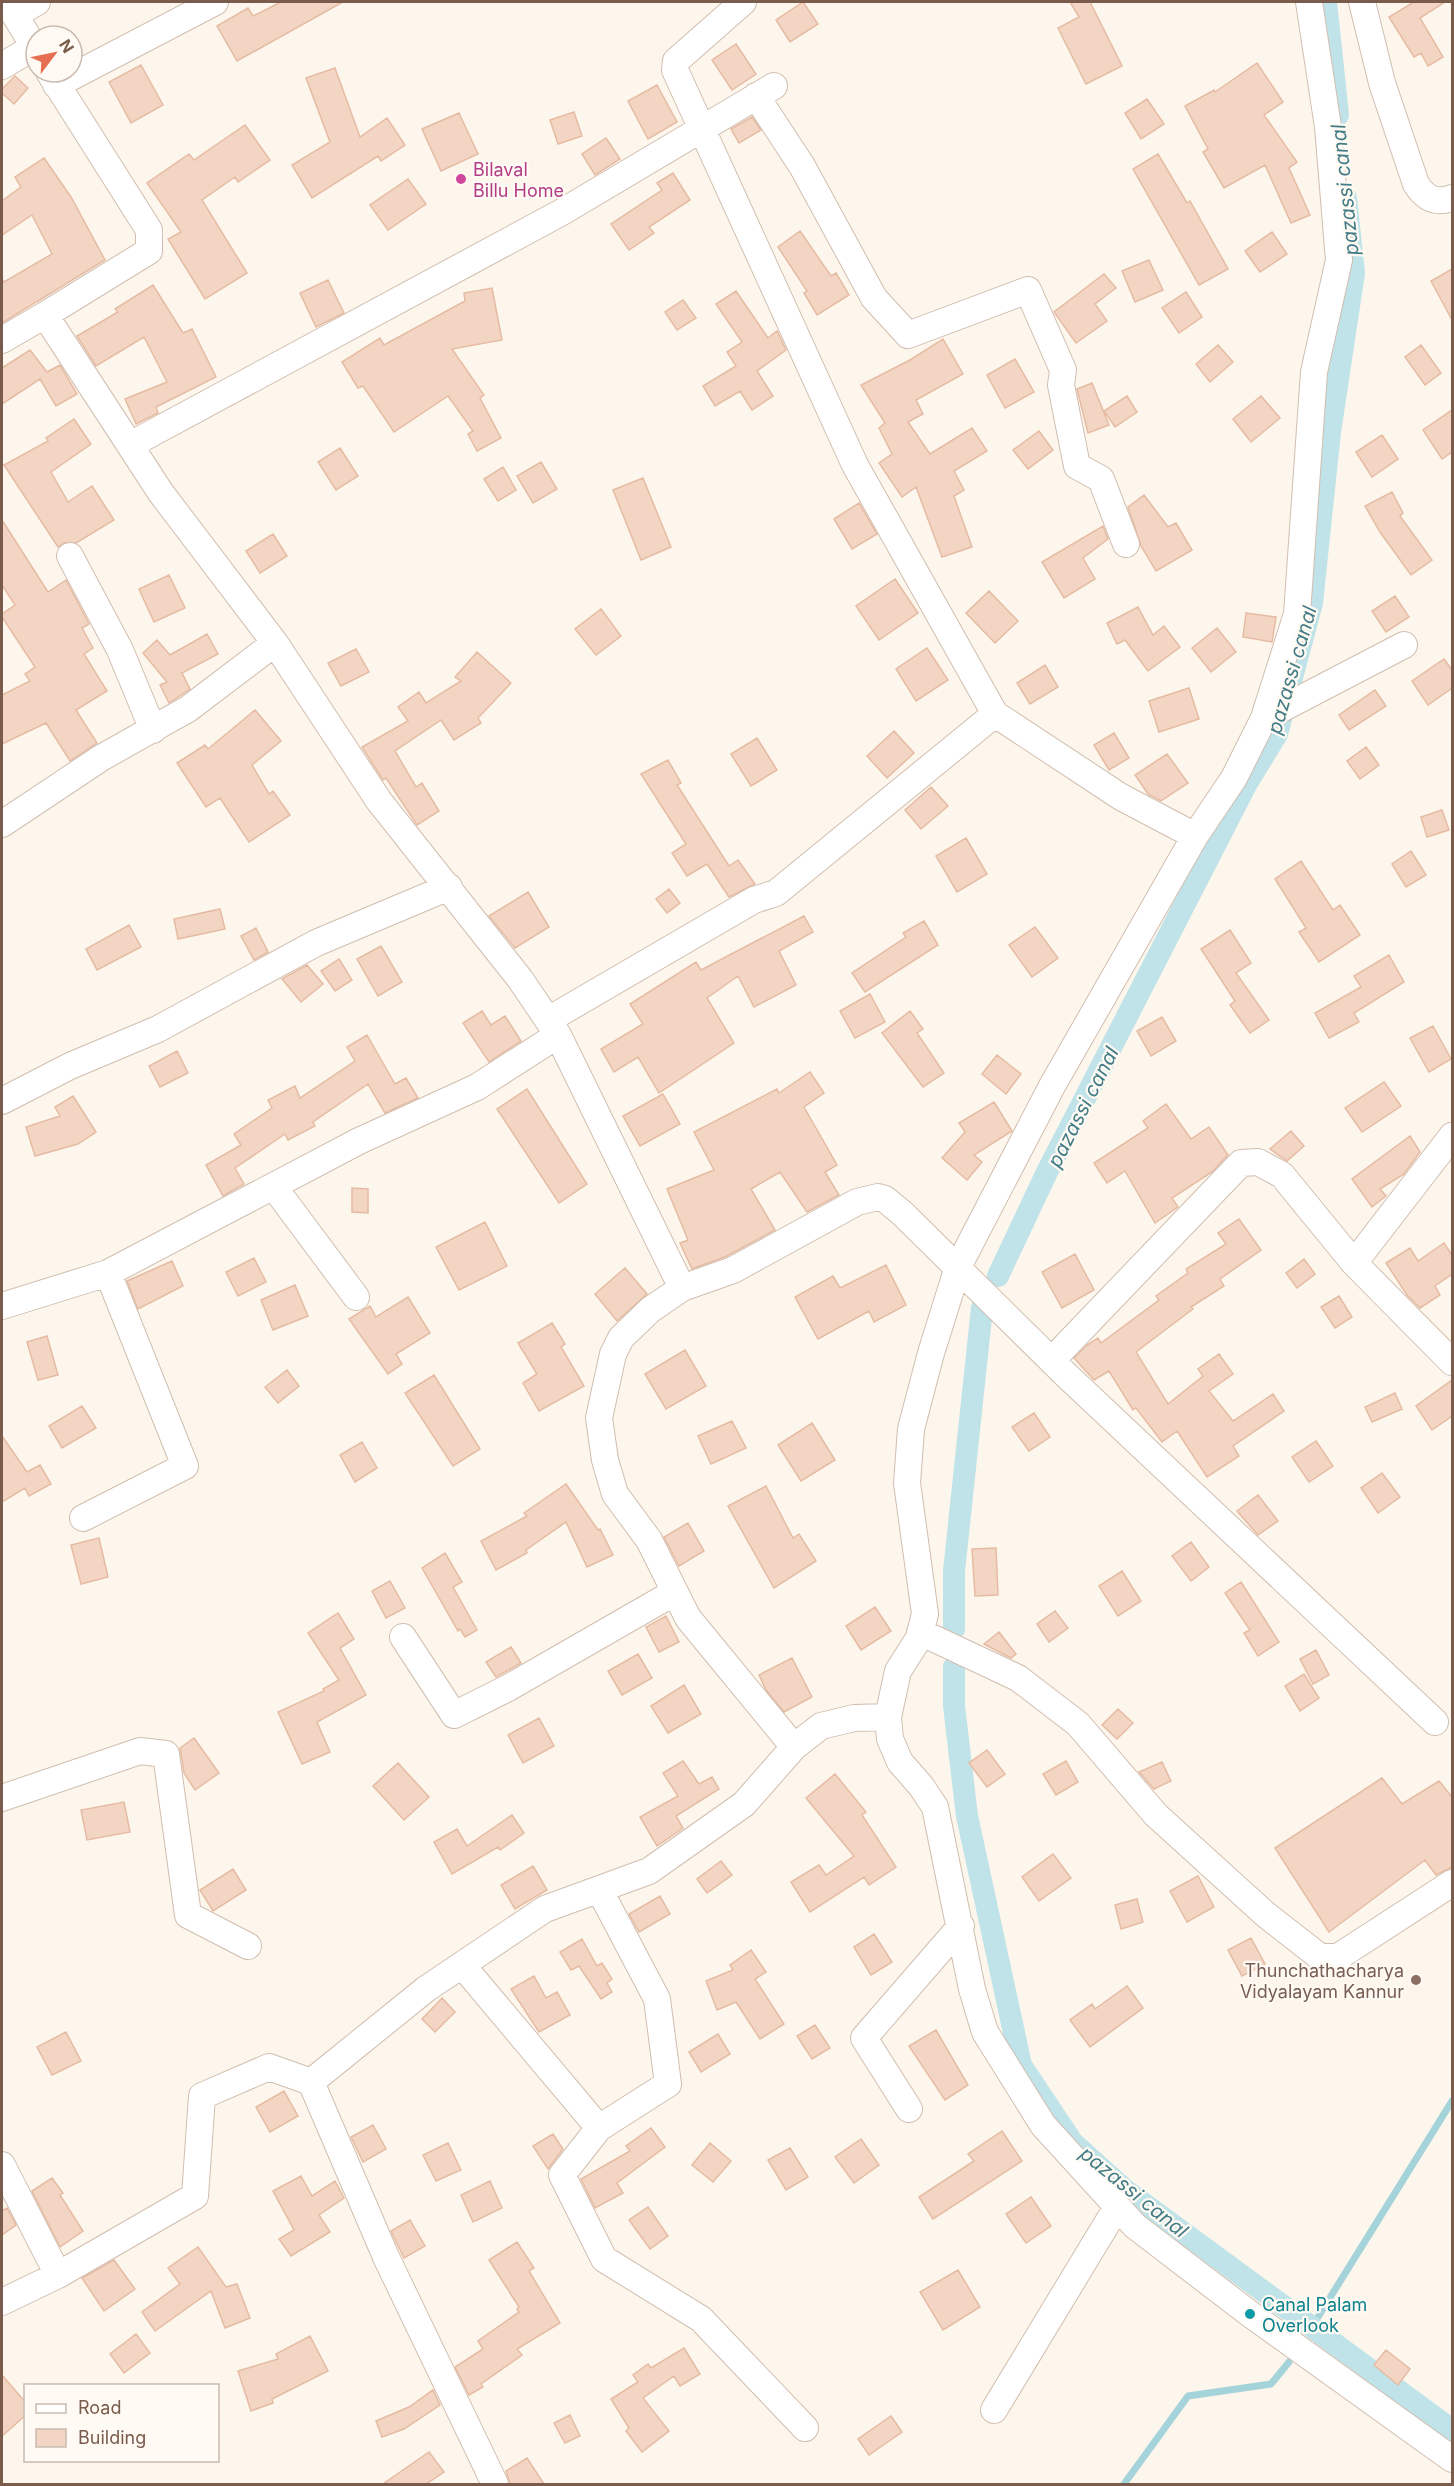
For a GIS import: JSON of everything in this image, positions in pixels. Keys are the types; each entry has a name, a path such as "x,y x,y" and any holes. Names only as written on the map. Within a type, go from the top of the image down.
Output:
{"street":[{"path":"24,30 11,8 37,2"},
{"path":"84,63 215,2"},
{"path":"743,2 676,61 675,70 855,465 995,714 1121,797 1195,836"},
{"path":"1309,2 1328,127 1339,260 1314,372 1297,614 1264,718 1234,778 1195,836 1052,1086 958,1267 911,1429 907,1483 925,1614 909,1657 898,1671 888,1717 890,1739 900,1762 921,1786 934,1807 961,1926 972,1989 985,2032 1043,2125 1135,2226 1250,2314 1452,2459"},
{"path":"1362,2 1382,83 1416,184 1431,200 1442,202 1452,198"},
{"path":"2,66 24,55"},
{"path":"2,340 149,251 149,230 56,84"},
{"path":"130,445 562,212 765,91 802,166 874,298 908,335 1028,290 1063,370 1061,385 1077,466 1101,479 1126,544"},
{"path":"45,315 161,493 275,643 379,801 449,887 553,1028 682,1288"},
{"path":"69,556 120,650 153,730"},
{"path":"2,824 101,758 197,703 275,643"},
{"path":"1264,718 1404,645"},
{"path":"2,1306 108,1273 359,1141 477,1087 553,1028 754,900 776,893 995,714"},
{"path":"2,1101 70,1066 158,1029 316,943 449,887"},
{"path":"1354,1263 1452,1136"},
{"path":"1053,1359 1241,1163 1258,1162 1282,1175 1354,1263 1452,1362"},
{"path":"274,1187 356,1298"},
{"path":"794,1747 688,1618 649,1540 615,1494 605,1460 599,1418 614,1354 621,1338 650,1310 682,1288 733,1270 801,1231 867,1198 878,1197 892,1204 1053,1359 1064,1373 1435,1722"},
{"path":"83,1518 185,1467 108,1273"},
{"path":"404,1637 454,1715 508,1688 675,1592"},
{"path":"920,1632 1018,1678 1078,1724 1156,1815 1265,1914 1320,1957 1338,1957 1452,1883"},
{"path":"311,2082 426,1989 545,1909 649,1871 744,1804 794,1747 821,1726 854,1718 888,1717"},
{"path":"2,1798 140,1751 166,1754 188,1915 248,1946"},
{"path":"599,1889 657,1999 668,2084 599,2127 562,2175 604,2259 701,2319 805,2428"},
{"path":"909,2109 864,2038 961,1926"},
{"path":"462,1965 599,2127"},
{"path":"2,2302 58,2275 195,2196 202,2096 268,2067 311,2082 386,2257 495,2484"},
{"path":"2,2165 58,2275"},
{"path":"994,2410 1117,2206"}],"building":[{"path":"281,2 343,2 237,61 217,26 248,8 253,16"},
{"path":"803,2 818,24 790,42 776,20"},
{"path":"1070,2 1090,2 1122,66 1086,84 1058,28 1079,17"},
{"path":"1414,2 1445,2 1420,18 1443,57 1428,66 1421,53 1414,57 1389,17"},
{"path":"736,44 756,74 732,90 712,60"},
{"path":"1257,63 1283,102 1264,115 1297,162 1289,168 1310,215 1291,223 1265,165 1224,188 1203,152 1208,149 1185,106 1214,90 1215,92"},
{"path":"141,65 163,105 131,123 109,82"},
{"path":"335,68 360,137 387,118 405,145 381,161 378,156 312,198 292,165 330,142 306,78"},
{"path":"15,76 28,88 14,104 2,93 2,89"},
{"path":"657,85 677,122 648,139 628,101"},
{"path":"1147,99 1164,124 1141,139 1125,113"},
{"path":"574,112 582,136 558,144 550,120"},
{"path":"459,113 478,154 441,171 422,129"},
{"path":"752,117 761,130 739,143 731,129"},
{"path":"245,125 270,160 238,182 235,177 202,200 247,273 205,299 168,239 181,232 147,183 189,154 194,160"},
{"path":"606,138 620,159 595,175 582,154"},
{"path":"1158,154 1187,203 1190,201 1228,269 1199,285 1133,169"},
{"path":"44,158 71,197 105,260 2,323 2,279 4,282 52,254 32,215 2,235 2,201 21,187 15,177"},
{"path":"673,173 690,200 649,227 654,233 629,250 611,224 662,190 657,183"},
{"path":"408,179 426,204 388,230 370,205"},
{"path":"800,231 831,276 836,273 849,295 817,315 804,293 807,291 778,247"},
{"path":"1272,232 1287,254 1260,272 1245,251"},
{"path":"1149,260 1163,290 1135,302 1122,271"},
{"path":"1452,269 1452,320 1431,281"},
{"path":"1104,274 1116,288 1095,304 1107,321 1076,343 1054,312"},
{"path":"328,280 344,313 316,327 300,293"},
{"path":"153,285 183,333 192,329 216,377 156,407 158,413 136,424 125,399 167,382 144,337 96,366 77,336 118,312 115,309"},
{"path":"492,288 502,340 452,349 484,395 480,398 501,438 477,451 468,434 473,431 448,396 394,432 363,386 358,388 342,362 380,338 384,345 465,301 464,293"},
{"path":"736,291 768,338 777,331 786,350 757,371 773,396 752,410 740,391 715,406 703,386 736,366 727,352 742,342 716,304"},
{"path":"1186,292 1202,317 1179,333 1162,308"},
{"path":"683,300 696,318 677,330 665,312"},
{"path":"943,339 963,374 916,400 923,414 908,422 930,454 972,428 987,451 954,471 964,490 954,496 972,547 942,557 916,487 902,497 879,463 892,454 879,428 885,423 861,385 910,360"},
{"path":"1218,345 1233,362 1210,382 1196,364"},
{"path":"1421,345 1441,373 1425,385 1405,357"},
{"path":"30,350 47,372 60,365 77,394 56,406 40,379 2,404 2,368"},
{"path":"1015,359 1034,392 1005,408 987,375"},
{"path":"1092,383 1109,425 1088,433 1077,389"},
{"path":"1127,396 1137,412 1115,427 1104,411"},
{"path":"1261,396 1280,418 1251,442 1233,419"},
{"path":"1452,410 1452,452 1442,459 1423,430"},
{"path":"74,419 91,444 51,472 68,502 92,486 114,520 76,543 64,543 58,547 4,465 48,441 46,438"},
{"path":"1039,431 1053,450 1028,469 1013,450"},
{"path":"1382,435 1398,459 1372,477 1356,452"},
{"path":"340,448 358,476 336,490 318,462"},
{"path":"541,462 557,489 533,503 517,476"},
{"path":"503,467 516,490 498,501 484,479"},
{"path":"643,478 671,547 641,560 613,490"},
{"path":"1392,492 1403,513 1400,516 1432,560 1411,575 1380,532 1365,506"},
{"path":"1144,495 1168,527 1176,523 1192,550 1156,571 1141,546 1128,507"},
{"path":"859,503 877,534 852,549 834,519"},
{"path":"2,520 48,592 66,580 89,624 82,628 93,648 84,654 107,691 76,710 97,743 70,761 46,723 2,744 2,695 30,681 25,674 35,667 2,617 2,614 15,605 2,585"},
{"path":"1103,526 1108,539 1083,558 1095,579 1064,598 1042,562"},
{"path":"273,534 287,556 260,573 246,551"},
{"path":"169,575 185,608 154,622 139,589"},
{"path":"895,579 918,613 879,640 856,606"},
{"path":"989,591 1018,621 995,643 966,613"},
{"path":"1395,596 1409,617 1386,632 1372,611"},
{"path":"1138,607 1153,635 1164,626 1180,647 1148,671 1125,640 1117,644 1107,623"},
{"path":"601,609 621,636 596,655 575,629"},
{"path":"1246,613 1276,617 1272,642 1243,637"},
{"path":"1217,628 1236,652 1211,672 1192,648"},
{"path":"207,634 218,654 182,673 190,689 169,703 160,685 167,682 143,653 157,640 170,655"},
{"path":"927,648 948,680 916,701 896,669"},
{"path":"356,649 369,672 341,686 328,663"},
{"path":"477,652 511,683 478,718 481,723 454,740 441,720 395,751 416,787 422,783 439,811 417,825 386,778 383,780 362,747 408,721 398,707 419,692 426,703 461,681 455,677"},
{"path":"1444,659 1452,670 1452,688 1428,705 1412,681"},
{"path":"1045,665 1058,687 1030,704 1017,683"},
{"path":"1189,688 1199,719 1159,732 1149,701"},
{"path":"1375,690 1386,706 1349,730 1339,715"},
{"path":"255,710 281,741 252,765 269,794 273,791 290,815 249,842 220,798 206,807 177,763 205,745 208,749"},
{"path":"894,731 914,753 887,778 867,756"},
{"path":"1114,733 1129,758 1109,770 1094,745"},
{"path":"757,738 777,770 751,786 731,754"},
{"path":"1366,747 1379,765 1360,779 1347,761"},
{"path":"1167,754 1188,783 1161,801 1148,794 1135,775"},
{"path":"668,760 681,783 677,785 729,866 738,860 755,884 729,897 707,864 687,876 672,853 686,844 641,774"},
{"path":"931,787 948,806 921,829 905,810"},
{"path":"1442,810 1449,830 1427,837 1421,817"},
{"path":"966,838 987,874 957,892 936,856"},
{"path":"1411,851 1426,875 1406,887 1392,864"},
{"path":"1301,861 1333,910 1340,905 1360,935 1319,962 1299,932 1306,928 1275,879"},
{"path":"669,889 680,903 667,913 656,899"},
{"path":"528,892 549,927 515,948 489,916"},
{"path":"220,909 225,929 178,939 174,919"},
{"path":"804,916 813,932 779,951 796,985 754,1007 738,976 707,998 734,1043 659,1093 638,1057 614,1072 601,1049 643,1024 630,1004 696,962 701,970"},
{"path":"924,921 938,945 865,992 852,973 906,937 903,933"},
{"path":"129,925 141,947 97,970 86,949"},
{"path":"1035,927 1058,958 1032,977 1009,945"},
{"path":"256,928 268,952 254,960 241,936"},
{"path":"1230,930 1251,963 1236,973 1269,1020 1250,1033 1230,1005 1235,1001 1201,949"},
{"path":"381,946 402,982 378,996 357,959"},
{"path":"1389,955 1404,982 1354,1013 1359,1022 1329,1038 1315,1013 1361,987 1354,976"},
{"path":"339,959 352,980 335,991 321,971"},
{"path":"307,965 323,984 301,1002 282,979"},
{"path":"870,994 885,1022 855,1038 840,1011"},
{"path":"482,1011 491,1025 505,1016 521,1041 489,1062 463,1023"},
{"path":"910,1011 923,1029 917,1033 944,1073 923,1087 882,1033"},
{"path":"1162,1017 1176,1041 1151,1056 1137,1031"},
{"path":"1433,1026 1451,1059 1429,1072 1410,1038"},
{"path":"367,1035 395,1084 406,1078 418,1098 385,1113 368,1084 313,1122 315,1126 288,1140 285,1134 235,1168 244,1184 223,1196 206,1165 241,1145 234,1134 272,1108 268,1100 295,1086 300,1098 355,1061 347,1047"},
{"path":"177,1051 188,1073 160,1087 149,1066"},
{"path":"997,1055 1021,1074 1006,1094 982,1074"},
{"path":"810,1072 824,1093 804,1107 837,1165 825,1172 839,1195 807,1212 780,1172 751,1189 775,1230 727,1256 692,1269 680,1243 688,1240 667,1189 714,1170 694,1132 777,1089 779,1093"},
{"path":"1384,1082 1401,1106 1362,1132 1345,1108"},
{"path":"527,1089 587,1184 559,1203 497,1109"},
{"path":"663,1094 680,1124 640,1146 623,1116"},
{"path":"73,1096 96,1132 78,1144 35,1156 26,1127 60,1116 55,1107"},
{"path":"994,1102 1012,1131 974,1155 982,1162 967,1180 942,1158 965,1132 959,1123"},
{"path":"1166,1104 1191,1139 1209,1127 1228,1155 1212,1172 1172,1198 1178,1207 1155,1223 1125,1171 1107,1183 1094,1163 1148,1128 1143,1121"},
{"path":"1291,1131 1304,1146 1287,1161 1270,1149"},
{"path":"1410,1136 1420,1152 1404,1174 1380,1189 1386,1196 1372,1207 1352,1179"},
{"path":"352,1188 368,1189 368,1213 352,1212"},
{"path":"1239,1219 1261,1250 1220,1279 1224,1286 1191,1307 1193,1309 1136,1352 1168,1404 1203,1376 1198,1369 1219,1354 1233,1374 1209,1391 1233,1421 1273,1394 1284,1411 1233,1446 1239,1456 1207,1477 1177,1431 1162,1442 1136,1408 1133,1410 1109,1371 1094,1380 1074,1358 1087,1345 1098,1338 1101,1343 1159,1300 1156,1296 1188,1273 1186,1269 1226,1244 1218,1233"},
{"path":"485,1222 507,1266 459,1290 436,1247"},
{"path":"1444,1243 1452,1255 1452,1274 1435,1286 1440,1295 1420,1308 1407,1295 1386,1263 1410,1248 1418,1261"},
{"path":"1075,1254 1094,1290 1062,1308 1042,1272"},
{"path":"254,1258 266,1282 238,1296 226,1272"},
{"path":"1304,1259 1315,1274 1297,1288 1286,1273"},
{"path":"172,1261 183,1286 138,1309 127,1281"},
{"path":"886,1265 906,1305 874,1322 869,1311 818,1339 795,1297 833,1276 840,1288"},
{"path":"625,1268 647,1294 617,1321 595,1294"},
{"path":"295,1285 308,1316 273,1330 261,1300"},
{"path":"1339,1296 1352,1317 1335,1328 1321,1307"},
{"path":"408,1297 430,1333 396,1354 402,1364 388,1374 349,1319 370,1306 376,1317"},
{"path":"552,1323 565,1344 561,1347 584,1386 539,1411 523,1383 537,1374 518,1343"},
{"path":"47,1336 58,1375 38,1380 27,1342"},
{"path":"685,1350 706,1386 666,1409 645,1374"},
{"path":"287,1370 299,1386 278,1403 265,1387"},
{"path":"434,1375 480,1449 453,1466 405,1393"},
{"path":"1452,1380 1452,1416 1432,1430 1416,1406"},
{"path":"1395,1393 1402,1409 1372,1422 1365,1407"},
{"path":"82,1406 96,1428 62,1448 49,1426"},
{"path":"1034,1413 1050,1437 1029,1451 1012,1427"},
{"path":"732,1421 746,1448 711,1464 698,1436"},
{"path":"812,1423 835,1460 801,1481 778,1445"},
{"path":"2,1436 27,1472 40,1465 51,1484 29,1496 25,1488 2,1502"},
{"path":"1316,1441 1333,1466 1309,1482 1292,1457"},
{"path":"362,1442 377,1468 355,1482 340,1455"},
{"path":"1382,1473 1400,1497 1378,1513 1361,1488"},
{"path":"566,1484 598,1530 600,1529 613,1555 587,1567 566,1522 526,1550 527,1553 496,1570 481,1541 527,1516 524,1513"},
{"path":"766,1486 793,1538 799,1534 816,1561 774,1588 728,1506"},
{"path":"1258,1495 1278,1521 1258,1535 1237,1511"},
{"path":"688,1523 704,1551 679,1566 664,1537"},
{"path":"99,1538 108,1577 81,1584 71,1545"},
{"path":"1191,1542 1209,1567 1191,1581 1172,1556"},
{"path":"996,1548 998,1595 975,1596 972,1549"},
{"path":"445,1553 462,1582 453,1587 477,1630 465,1637 460,1629 458,1631 422,1568"},
{"path":"1122,1571 1141,1601 1118,1616 1099,1586"},
{"path":"390,1581 405,1608 386,1618 372,1591"},
{"path":"1241,1582 1279,1642 1258,1656 1244,1633 1250,1630 1225,1593"},
{"path":"875,1607 891,1631 861,1650 846,1626"},
{"path":"1055,1611 1068,1628 1049,1642 1037,1624"},
{"path":"338,1613 354,1639 340,1648 366,1695 317,1722 330,1752 302,1764 278,1712 324,1691 323,1689 339,1680 308,1633"},
{"path":"666,1616 679,1642 659,1652 646,1627"},
{"path":"999,1632 1016,1654 1011,1658 984,1644"},
{"path":"511,1647 521,1663 496,1677 486,1662"},
{"path":"1316,1650 1329,1675 1313,1684 1300,1659"},
{"path":"638,1654 652,1678 622,1695 608,1671"},
{"path":"792,1658 812,1697 784,1712 766,1690 759,1675"},
{"path":"1304,1674 1319,1698 1300,1711 1285,1686"},
{"path":"684,1685 701,1714 668,1733 651,1706"},
{"path":"1118,1709 1133,1723 1117,1739 1102,1725"},
{"path":"539,1718 554,1746 523,1763 508,1735"},
{"path":"194,1738 219,1773 195,1790 184,1773 180,1748"},
{"path":"987,1750 1005,1774 987,1787 969,1763"},
{"path":"683,1761 699,1784 712,1777 719,1789 676,1816 683,1828 657,1846 640,1817 678,1796 663,1773"},
{"path":"1066,1761 1078,1782 1056,1795 1043,1774"},
{"path":"1162,1762 1171,1781 1154,1789 1139,1772"},
{"path":"398,1763 429,1797 404,1820 373,1786"},
{"path":"835,1774 866,1812 862,1815 896,1867 869,1885 864,1877 810,1912 791,1882 819,1865 826,1875 854,1856 806,1798"},
{"name":"Thunchathacharya Vidyalayam Kannur","path":"1382,1778 1402,1804 1439,1781 1452,1797 1452,1867 1436,1875 1425,1860 1329,1932 1275,1848"},
{"path":"124,1802 130,1832 87,1840 81,1810"},
{"path":"512,1815 524,1833 500,1850 498,1847 452,1874 434,1842 457,1829 467,1846"},
{"path":"1053,1854 1071,1878 1039,1901 1022,1877"},
{"path":"721,1861 732,1875 707,1893 697,1879"},
{"path":"533,1866 547,1890 515,1909 501,1885"},
{"path":"233,1869 246,1890 213,1911 200,1890"},
{"path":"1198,1876 1214,1907 1187,1922 1170,1891"},
{"path":"660,1896 670,1914 639,1932 629,1914"},
{"path":"1137,1899 1143,1922 1121,1929 1115,1905"},
{"path":"874,1934 892,1962 871,1975 854,1947"},
{"path":"1251,1938 1265,1964 1242,1976 1228,1950"},
{"path":"582,1939 597,1966 602,1963 612,1979 607,1983 612,1992 601,1999 579,1966 571,1970 560,1952"},
{"path":"751,1950 766,1972 755,1979 784,2024 760,2039 736,2002 717,2010 706,1981 733,1970 730,1965"},
{"path":"534,1976 546,1998 557,1992 570,2015 539,2032 511,1989"},
{"path":"1127,1986 1143,2008 1090,2047 1070,2020 1092,2004 1095,2009"},
{"path":"442,1998 455,2012 435,2032 422,2019"},
{"path":"815,2025 830,2048 812,2059 797,2036"},
{"path":"936,2030 968,2085 945,2100 909,2046"},
{"path":"66,2032 81,2061 52,2075 37,2047"},
{"path":"718,2034 730,2054 701,2072 689,2052"},
{"path":"284,2091 298,2116 270,2132 256,2107"},
{"path":"373,2125 386,2149 363,2162 351,2137"},
{"path":"651,2128 665,2147 617,2183 623,2193 595,2208 581,2179 630,2151 626,2146"},
{"path":"1002,2131 1022,2161 933,2219 919,2197 974,2161 968,2154"},
{"path":"553,2134 563,2149 548,2169 533,2146"},
{"path":"861,2139 879,2165 854,2183 835,2157"},
{"path":"448,2143 461,2170 436,2181 423,2155"},
{"path":"710,2143 731,2161 713,2182 692,2165"},
{"path":"790,2148 808,2177 786,2190 768,2160"},
{"path":"301,2176 312,2196 335,2181 344,2198 319,2215 330,2232 291,2256 279,2239 294,2230 273,2191"},
{"path":"52,2178 63,2193 60,2195 83,2231 60,2247 32,2191"},
{"path":"490,2181 502,2208 473,2222 461,2195"},
{"path":"1031,2197 1051,2226 1026,2243 1006,2214"},
{"path":"648,2207 668,2236 650,2249 629,2220"},
{"path":"7,2208 16,2225 2,2235 2,2211"},
{"path":"410,2220 425,2246 404,2258 391,2231"},
{"path":"517,2242 534,2268 529,2271 560,2323 517,2349 522,2355 481,2384 483,2387 469,2395 455,2367 483,2349 478,2341 519,2312 517,2309 519,2307 489,2260"},
{"path":"198,2247 226,2287 237,2284 250,2318 225,2328 211,2291 155,2331 142,2312 180,2284 168,2268"},
{"path":"114,2260 135,2289 104,2311 82,2278"},
{"path":"958,2270 980,2307 943,2330 920,2292"},
{"path":"136,2334 150,2353 124,2373 110,2354"},
{"path":"310,2336 328,2371 272,2399 273,2403 251,2411 238,2371 278,2359 276,2354"},
{"path":"684,2348 700,2374 680,2386 674,2376 643,2398 669,2431 642,2452 626,2431 629,2428 611,2399 638,2382 633,2375 648,2364 651,2368"},
{"path":"1386,2350 1410,2369 1398,2385 1374,2365"},
{"path":"2,2375 24,2401 24,2417 2,2436"},
{"path":"433,2390 440,2405 404,2429 382,2437 376,2421 409,2407"},
{"path":"570,2415 580,2436 565,2443 554,2423"},
{"path":"891,2416 902,2432 869,2455 858,2439"},
{"path":"429,2452 444,2472 426,2484 383,2484"},
{"path":"527,2458 544,2484 510,2484 506,2471"}],"waterway":[{"name":"pazassi canal","path":"1326,2 1338,115"},
{"name":"pazassi canal","path":"998,1276 1047,1172 1247,783 1277,734 1312,603 1330,432 1354,273 1346,198"},
{"name":"pazassi canal","path":"954,1629 954,1571 982,1308"},
{"name":"pazassi canal","path":"954,1667 954,1706 967,1816 1021,2065 1073,2143 1124,2189 1452,2430"},
{"path":"1318,2317 1452,2101"},
{"path":"1124,2484 1188,2396 1271,2384 1289,2362"}],"place":[{"name":"Bilaval Billu Home","path":"461,179"},
{"name":"Thunchathacharya Vidyalayam Kannur","path":"1416,1980"},
{"name":"Canal Palam Overlook","path":"1250,2314"}]}
